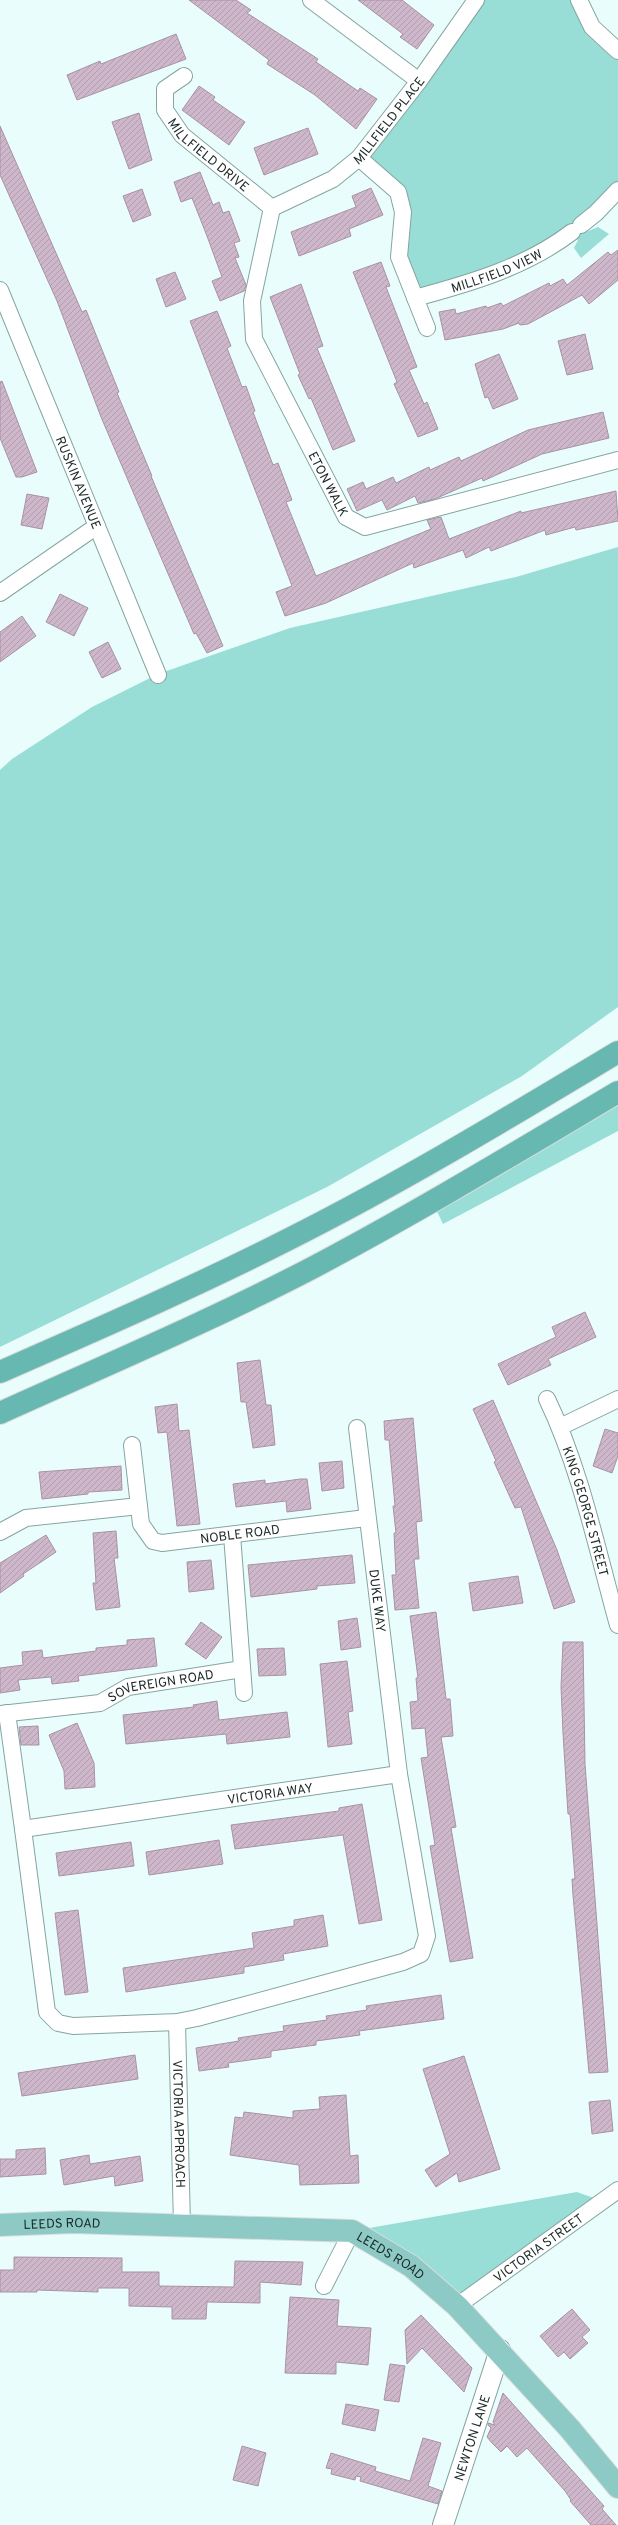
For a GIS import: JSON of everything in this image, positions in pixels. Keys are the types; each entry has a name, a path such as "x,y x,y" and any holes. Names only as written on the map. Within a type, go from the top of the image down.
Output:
{"highway":[{"path":"0,1372 186,1290 293,1237 411,1174 618,1052"},
{"path":"0,1413 192,1326 310,1269 433,1203 618,1092"}],"main road":[{"name":"LEEDS ROAD","path":"0,2225 73,2222 352,2231 411,2266 457,2306 500,2350 618,2487"}],"street":[{"path":"311,0 419,81"},
{"name":"MILLFIELD PLACE","path":"272,208 333,179 359,158 419,81 476,0"},
{"path":"579,0 592,27 618,51"},
{"name":"MILLFIELD DRIVE","path":"184,76 165,89 165,110 182,135 272,208"},
{"path":"359,158 398,192 403,212 399,257 427,328"},
{"name":"MILLFIELD VIEW","path":"415,298 466,285 495,274 550,249 596,213 618,190"},
{"name":"ETON WALK","path":"272,208 252,301 254,339 346,517 365,527 618,460"},
{"name":"RUSKIN AVENUE","path":"0,290 158,674"},
{"path":"0,593 97,526"},
{"name":"KING GEORGE STREET","path":"547,1399 560,1427 593,1532 618,1625"},
{"path":"560,1427 618,1399"},
{"name":"DUKE WAY","path":"357,1428 366,1518 399,1774"},
{"name":"NOBLE ROAD","path":"132,1445 141,1524 153,1541 162,1543 366,1518"},
{"path":"0,1532 26,1518 139,1506"},
{"path":"232,1534 244,1693"},
{"name":"SOVEREIGN ROAD","path":"22,1829 4,1714 100,1703 128,1687 242,1669"},
{"path":"22,1829 47,2012 58,2023 73,2026 176,2022 403,1962 421,1954 427,1936 399,1774"},
{"name":"VICTORIA WAY","path":"22,1829 399,1774"},
{"name":"VICTORIA APPROACH","path":"176,2022 182,2225"},
{"name":"VICTORIA STREET","path":"457,2306 618,2190"},
{"path":"324,2286 352,2231"},
{"name":"NEWTON LANE","path":"443,2525 500,2350"}],"shaded area":[{"path":"476,0 579,0 618,51 618,190 581,225 586,232 598,227 609,234 581,258 574,248 578,240 572,232 550,249 415,298 399,257 398,192 359,158"},
{"path":"618,547 618,1007 522,1076 327,1187 0,1347 0,770 12,759 92,707 158,674 290,628 516,577"},
{"path":"618,1092 618,1131 443,1224 433,1203"},
{"path":"577,2192 602,2201 457,2306 352,2231"}],"building":[{"path":"189,0 236,0 251,10 247,13 318,59 316,62 358,91 360,88 377,99 356,129 315,95 267,64 269,60"},
{"path":"358,0 402,0 434,25 417,49 400,37 403,34"},
{"path":"176,34 186,59 77,100 67,75 100,61 101,64"},
{"path":"199,86 215,97 213,100 245,122 229,145 182,110"},
{"path":"139,113 152,160 129,169 112,122"},
{"path":"0,126 82,312 86,310 119,392 117,393 223,646 207,653 196,633 194,634 101,417 57,301 0,175"},
{"path":"308,128 318,154 264,175 254,148"},
{"path":"200,172 213,205 219,202 223,213 229,211 240,241 234,243 239,257 235,258 246,285 244,291 220,301 212,281 222,277 207,236 192,198 181,202 174,182"},
{"path":"371,188 383,215 349,229 351,236 299,256 291,232 356,207 352,196"},
{"path":"142,189 151,215 133,222 123,196"},
{"path":"618,250 618,280 589,304 582,295 528,324 520,325 519,323 503,329 445,340 439,312 455,309 456,314 486,306 487,308 501,303 503,306 549,283 550,286 563,279 567,285 608,252 611,255"},
{"path":"381,262 390,286 386,287 417,367 409,370 424,404 427,402 438,429 418,437 394,384 397,382 353,272"},
{"path":"175,272 186,299 166,307 156,279"},
{"path":"301,284 323,346 317,348 355,441 333,450 311,398 309,399 298,375 300,374 270,297"},
{"path":"217,311 231,346 227,348 242,387 246,386 255,411 253,412 273,465 278,463 292,500 286,502 316,576 431,529 427,520 441,517 449,539 521,511 521,513 616,491 618,521 576,530 575,527 546,535 545,530 491,551 489,547 466,558 463,550 414,568 413,563 326,603 285,616 276,592 292,586 190,321"},
{"path":"585,334 593,369 567,375 558,341"},
{"path":"499,354 518,399 493,409 488,397 485,398 475,364"},
{"path":"2,381 37,472 22,477 16,477 0,438 0,382"},
{"path":"603,412 609,438 542,454 483,481 482,478 435,499 418,503 415,496 387,510 382,500 357,511 347,489 363,482 366,489 393,477 396,483 429,467 430,470 459,457 461,461 528,430"},
{"path":"27,494 49,498 42,529 21,525"},
{"path":"60,594 88,608 74,636 46,622"},
{"path":"22,616 36,636 0,662 0,632"},
{"path":"108,642 121,669 102,678 89,652"},
{"path":"585,1312 596,1337 548,1359 551,1365 508,1385 498,1364 556,1337 552,1327"},
{"path":"260,1360 266,1405 271,1405 275,1445 253,1448 246,1402 241,1402 237,1363"},
{"path":"493,1400 557,1550 575,1602 554,1609 521,1507 515,1508 494,1462 496,1461 473,1409"},
{"path":"177,1404 179,1431 189,1430 200,1524 177,1526 167,1432 158,1433 155,1407"},
{"path":"413,1418 422,1521 416,1522 419,1559 414,1559 419,1608 395,1610 392,1575 396,1575 394,1533 396,1533 393,1506 395,1506 389,1440 385,1440 384,1421"},
{"path":"605,1429 618,1433 618,1456 612,1473 593,1466"},
{"path":"342,1461 344,1488 322,1491 319,1463"},
{"path":"121,1466 122,1490 88,1492 88,1494 42,1499 39,1472"},
{"path":"307,1479 311,1509 287,1512 286,1501 236,1507 233,1484 265,1480 265,1484"},
{"path":"116,1531 118,1558 114,1558 120,1607 96,1610 93,1583 96,1583 93,1533"},
{"path":"46,1535 56,1552 23,1574 24,1576 0,1593 0,1563"},
{"path":"352,1555 355,1583 317,1586 317,1589 251,1597 248,1565"},
{"path":"211,1560 214,1589 189,1592 187,1562"},
{"path":"518,1576 523,1603 473,1611 469,1583"},
{"path":"436,1612 446,1699 450,1699 453,1736 441,1737 456,1827 451,1828 473,1958 450,1962 430,1846 435,1845 421,1758 428,1757 425,1728 412,1729 410,1702 418,1701 416,1678 418,1678 410,1616"},
{"path":"357,1618 361,1647 341,1650 338,1621"},
{"path":"201,1622 222,1637 206,1659 185,1644"},
{"path":"154,1638 157,1666 78,1676 79,1681 52,1684 51,1677 18,1680 20,1690 0,1693 0,1668 23,1665 22,1652 42,1650 43,1658 96,1651 96,1648 127,1645 127,1640"},
{"path":"563,1642 583,1642 585,1764 608,2072 589,2073 573,1895 572,1879 575,1879 570,1814 568,1814 563,1733 561,1687"},
{"path":"284,1648 286,1675 259,1676 257,1649"},
{"path":"347,1661 353,1711 348,1712 352,1744 328,1747 320,1664"},
{"path":"217,1701 219,1720 287,1712 290,1737 227,1744 226,1734 126,1744 123,1715 194,1707 193,1705"},
{"path":"77,1723 94,1763 95,1787 65,1789 64,1771 49,1735"},
{"path":"38,1726 39,1745 21,1745 19,1727"},
{"path":"362,1804 382,1920 359,1924 343,1835 235,1849 231,1825 339,1811 339,1808"},
{"path":"219,1840 223,1864 149,1875 146,1852"},
{"path":"131,1842 134,1866 59,1876 56,1853"},
{"path":"78,1910 88,1992 65,1995 55,1913"},
{"path":"323,1915 328,1946 283,1954 284,1960 244,1967 244,1973 126,1992 123,1968 254,1948 252,1933 294,1926 294,1920"},
{"path":"441,1995 444,2019 359,2031 360,2035 316,2041 316,2045 271,2051 271,2057 228,2063 229,2067 199,2071 196,2048 239,2041 238,2038 284,2031 283,2026 327,2020 326,2016 367,2010 366,2006"},
{"path":"135,2055 138,2079 22,2096 18,2073"},
{"path":"464,2056 500,2169 459,2182 457,2173 436,2187 425,2170 450,2154 423,2069"},
{"path":"346,2095 350,2156 358,2155 359,2183 300,2185 299,2165 230,2155 235,2117 243,2118 244,2112 293,2118 293,2111 320,2109 319,2097"},
{"path":"610,2100 613,2131 592,2134 589,2102"},
{"path":"45,2148 46,2174 0,2177 0,2159 16,2159 16,2150"},
{"path":"89,2155 90,2164 140,2156 143,2181 115,2186 114,2176 64,2185 60,2160"},
{"path":"14,2257 122,2258 122,2272 159,2272 159,2286 234,2287 235,2261 303,2262 301,2285 260,2282 260,2303 207,2302 206,2319 172,2319 172,2307 129,2306 129,2288 98,2288 98,2292 37,2290 37,2292 0,2292 0,2270 14,2270"},
{"path":"290,2297 339,2300 337,2326 371,2328 368,2365 336,2362 336,2374 285,2373"},
{"path":"572,2309 590,2330 582,2337 588,2343 570,2359 564,2352 558,2357 540,2336"},
{"path":"421,2315 472,2368 464,2392 422,2348 407,2364 405,2330"},
{"path":"390,2364 405,2366 399,2402 384,2400"},
{"path":"503,2393 604,2506 602,2509 616,2525 591,2525 570,2501 571,2500 565,2491 527,2448 517,2457 507,2446 501,2452 492,2443 487,2437 491,2428 488,2423 495,2425 493,2422"},
{"path":"346,2404 379,2410 375,2431 342,2424"},
{"path":"423,2438 441,2443 428,2486 442,2491 438,2504 360,2481 361,2477 356,2476 355,2480 331,2474 332,2469 326,2468 331,2453 376,2467 375,2471 410,2481"},
{"path":"242,2446 266,2453 258,2486 233,2480"}]}
